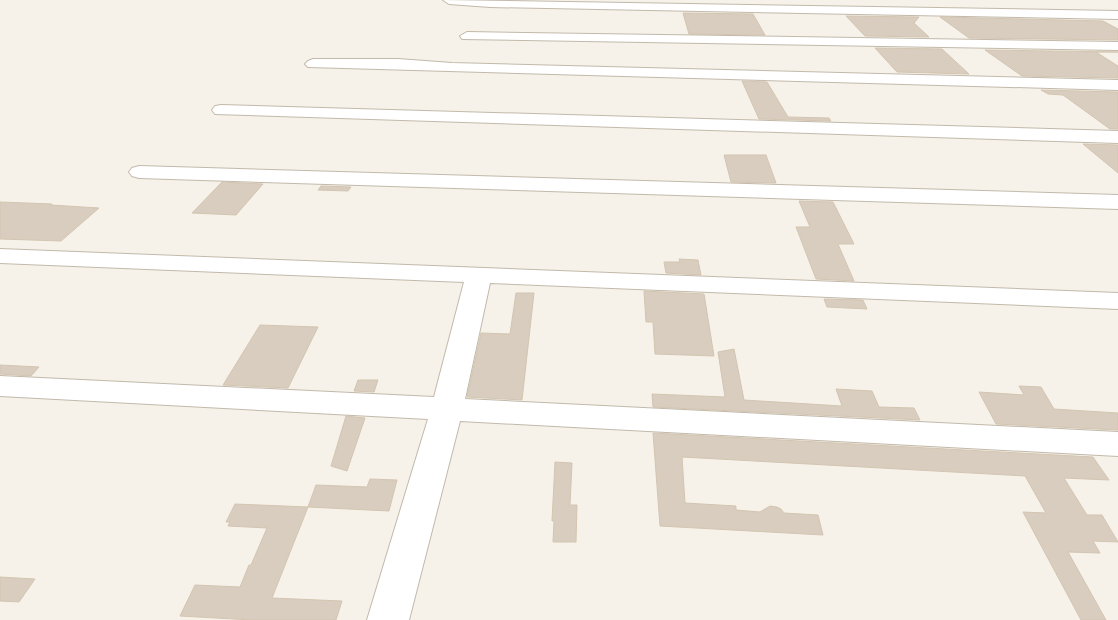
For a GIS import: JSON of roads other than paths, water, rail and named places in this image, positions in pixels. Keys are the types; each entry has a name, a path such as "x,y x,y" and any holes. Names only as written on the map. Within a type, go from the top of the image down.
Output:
{"street":[{"path":"449,0 490,3 1118,15"},
{"path":"467,36 1118,46"},
{"path":"313,64 398,64 452,68 1118,85"},
{"path":"221,110 1118,137"},
{"path":"138,172 1118,202"},
{"path":"0,256 1118,301"},
{"path":"388,620 447,409 479,275"},
{"path":"0,386 1118,444"}]}
